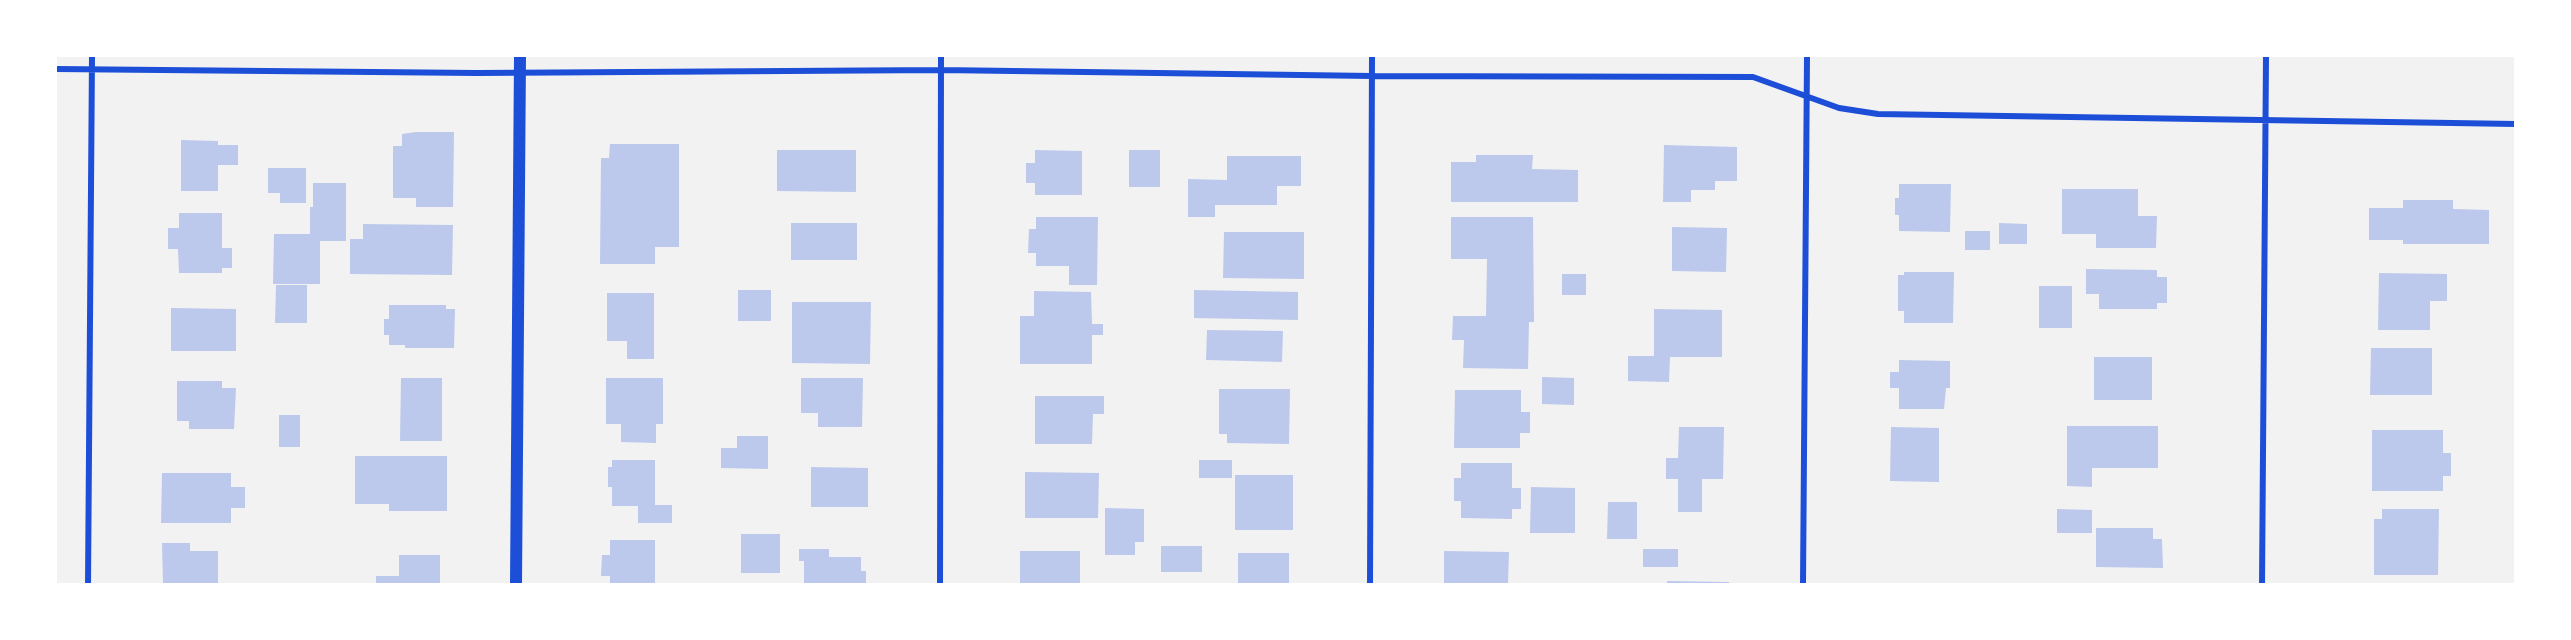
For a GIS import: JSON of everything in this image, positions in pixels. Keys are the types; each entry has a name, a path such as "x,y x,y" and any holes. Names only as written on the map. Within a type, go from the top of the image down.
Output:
{"main road":[{"path":"516,585 520,56"}],"street":[{"path":"88,585 92,56"},
{"path":"940,585 941,56"},
{"path":"1370,585 1372,56"},
{"path":"1803,585 1807,56"},
{"path":"2262,585 2266,56"},
{"path":"56,69 520,73 941,70 1372,76 1753,77 1839,108 1878,114 2516,124"}],"building":[{"path":"454,132 453,207 416,207 416,198 393,198 393,146 402,146 402,134"},
{"path":"181,140 218,141 218,145 238,145 238,165 218,165 218,191 181,191"},
{"path":"610,144 679,144 679,247 655,247 655,264 600,264 601,158 609,158"},
{"path":"1664,145 1737,147 1737,181 1715,181 1715,190 1691,190 1691,202 1663,202"},
{"path":"777,150 856,150 856,192 777,191"},
{"path":"1035,150 1082,151 1082,195 1035,195 1035,183 1026,183 1026,163 1035,163"},
{"path":"1129,150 1160,150 1160,187 1129,187"},
{"path":"1476,155 1533,155 1532,169 1578,170 1578,202 1451,202 1451,162 1476,162"},
{"path":"1227,156 1301,156 1301,186 1277,186 1277,205 1215,205 1215,217 1188,217 1188,179 1227,180"},
{"path":"268,168 306,168 306,203 280,203 280,193 268,193"},
{"path":"313,183 346,183 346,241 320,241 320,284 273,284 274,234 310,234"},
{"path":"1899,184 1951,184 1950,232 1899,231 1899,215 1895,215 1895,198 1899,198"},
{"path":"2062,189 2138,189 2138,216 2157,216 2156,248 2096,248 2096,234 2062,234"},
{"path":"2403,200 2453,200 2453,209 2489,210 2489,244 2403,244 2403,240 2369,240 2369,208 2403,208"},
{"path":"179,213 222,213 222,248 232,248 232,268 222,268 222,273 179,273 178,249 168,249 168,228 179,228"},
{"path":"1036,217 1098,217 1097,285 1069,285 1069,266 1036,266 1036,253 1028,253 1029,229 1036,229"},
{"path":"1451,217 1533,217 1534,322 1529,322 1528,369 1463,368 1464,340 1452,340 1453,316 1486,316 1487,259 1451,259"},
{"path":"791,223 857,223 857,260 791,260"},
{"path":"1999,223 2027,224 2027,244 1999,244"},
{"path":"363,224 453,225 452,275 350,274 350,239 363,239"},
{"path":"1672,227 1727,228 1726,272 1672,271"},
{"path":"1965,231 1990,231 1990,250 1965,250"},
{"path":"1224,232 1304,232 1304,279 1223,278"},
{"path":"2086,269 2157,270 2157,277 2167,277 2167,303 2157,303 2157,309 2099,309 2099,294 2086,294"},
{"path":"1904,272 1954,272 1953,323 1904,323 1904,311 1898,311 1898,275 1904,275"},
{"path":"2379,273 2447,274 2447,301 2430,301 2430,330 2378,330"},
{"path":"1562,274 1586,274 1586,295 1562,295"},
{"path":"276,285 307,285 307,323 275,323"},
{"path":"2039,286 2072,286 2072,328 2039,328"},
{"path":"738,290 771,290 771,321 738,321"},
{"path":"1194,290 1298,292 1298,320 1194,318"},
{"path":"1034,291 1091,292 1092,324 1103,324 1103,335 1092,335 1092,364 1020,364 1020,316 1034,316"},
{"path":"607,293 654,293 654,359 627,359 627,341 607,341"},
{"path":"792,302 871,302 870,364 792,363"},
{"path":"389,305 446,305 446,309 455,309 454,348 405,348 405,345 389,345 389,335 384,335 384,319 389,319"},
{"path":"171,308 236,309 236,351 171,351"},
{"path":"1654,309 1722,310 1722,357 1670,357 1669,382 1628,381 1628,356 1654,356"},
{"path":"1207,330 1283,331 1282,362 1206,360"},
{"path":"2371,348 2432,348 2432,395 2370,395"},
{"path":"2094,357 2152,357 2152,400 2094,400"},
{"path":"1899,360 1950,361 1950,388 1946,388 1944,409 1899,409 1899,388 1890,388 1890,372 1899,372"},
{"path":"1542,377 1574,378 1574,405 1542,404"},
{"path":"401,378 442,378 442,441 400,441"},
{"path":"606,378 663,378 663,424 656,424 656,443 621,442 621,424 606,424"},
{"path":"801,378 863,378 862,427 818,427 818,413 801,413"},
{"path":"177,381 222,381 222,388 236,388 234,429 189,429 189,421 177,421"},
{"path":"1219,389 1290,389 1289,444 1227,443 1227,434 1219,434"},
{"path":"1455,390 1521,390 1521,412 1530,412 1530,433 1520,433 1520,448 1454,448"},
{"path":"1035,396 1104,396 1104,414 1093,414 1092,444 1035,444"},
{"path":"279,415 300,415 300,447 279,447"},
{"path":"2067,426 2158,426 2158,468 2092,468 2092,487 2067,486"},
{"path":"1679,427 1724,427 1723,479 1702,479 1702,512 1678,512 1678,479 1666,479 1666,458 1678,458"},
{"path":"1891,427 1939,428 1939,482 1890,481"},
{"path":"2372,430 2443,430 2443,453 2451,453 2451,476 2443,476 2443,491 2372,491"},
{"path":"737,436 768,436 768,469 721,468 721,448 737,448"},
{"path":"355,456 447,456 447,511 389,511 389,504 355,504"},
{"path":"612,460 655,460 655,505 672,505 672,523 638,523 638,506 612,506 612,487 608,487 608,467 612,467"},
{"path":"1199,460 1232,460 1232,478 1199,478"},
{"path":"1461,463 1512,463 1512,488 1521,488 1521,509 1512,509 1512,519 1461,518 1461,501 1454,501 1454,478 1461,478"},
{"path":"811,467 868,468 868,507 811,507"},
{"path":"1025,472 1099,473 1098,518 1025,518"},
{"path":"162,473 231,473 231,487 245,487 245,508 231,508 231,523 161,523"},
{"path":"1235,475 1293,475 1293,530 1235,530"},
{"path":"1531,487 1575,488 1575,533 1530,533"},
{"path":"1608,502 1637,502 1637,539 1607,539"},
{"path":"1105,508 1144,509 1144,542 1135,542 1135,555 1105,555"},
{"path":"2057,509 2092,510 2092,533 2057,533"},
{"path":"2382,509 2439,509 2438,575 2374,575 2374,519 2382,519"},
{"path":"2096,528 2153,528 2153,539 2162,539 2163,568 2096,567"},
{"path":"741,534 780,534 780,573 741,573"},
{"path":"610,540 655,540 655,584 610,584 610,576 601,576 602,555 610,555"},
{"path":"162,543 190,543 190,551 218,551 218,584 163,584"},
{"path":"1161,546 1202,546 1202,572 1161,572"},
{"path":"799,549 829,549 829,557 861,557 861,571 866,571 866,584 804,584 804,561 799,561"},
{"path":"1643,549 1678,549 1678,567 1643,567"},
{"path":"1020,551 1080,551 1080,584 1020,584"},
{"path":"1444,551 1509,552 1508,584 1444,584"},
{"path":"1238,553 1289,553 1289,584 1238,584"},
{"path":"399,555 440,555 440,584 376,584 376,576 399,576"},
{"path":"1667,581 1729,582 1729,584 1667,584"}]}
